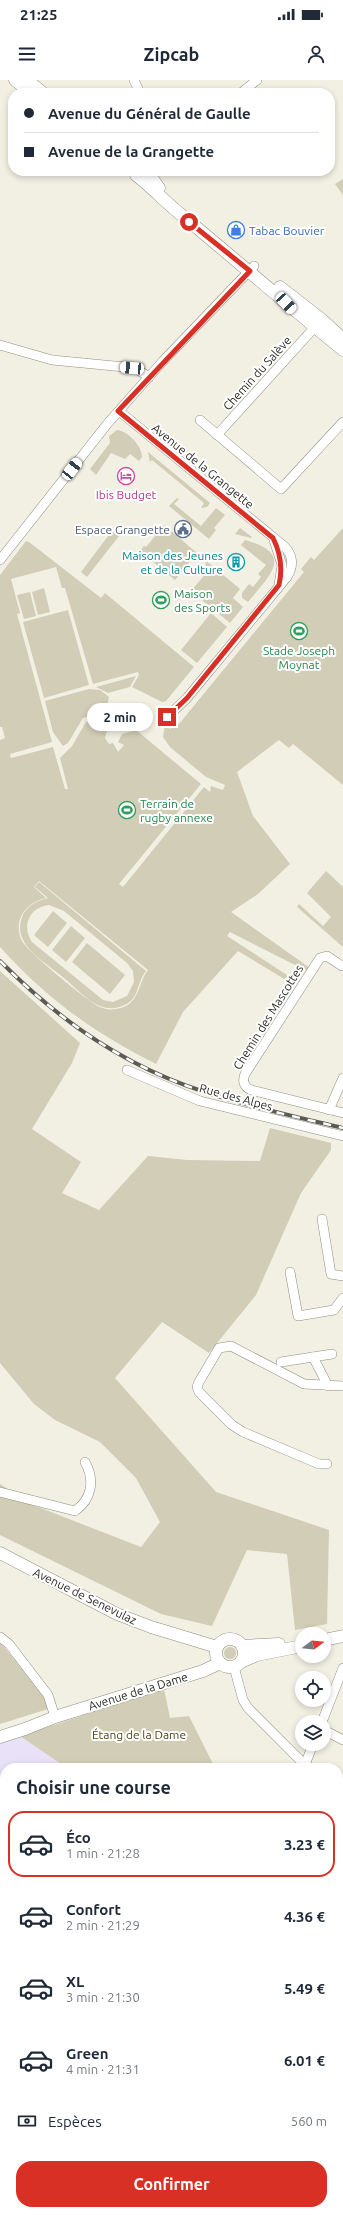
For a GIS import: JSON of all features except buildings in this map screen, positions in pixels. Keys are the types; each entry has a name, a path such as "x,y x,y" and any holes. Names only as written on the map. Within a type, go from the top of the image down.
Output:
{"main road":[{"path":"15,80 25,88"},
{"path":"27,80 37,88"},
{"path":"143,176 306,314 343,339"},
{"path":"318,323 343,350"},
{"name":"Avenue de Senevulaz","path":"0,1553 117,1614 151,1627 217,1647"},
{"path":"331,1639 343,1636"},
{"path":"238,1664 244,1654 242,1646 236,1640 228,1639 222,1641 217,1647 216,1656 220,1663 225,1667 238,1664 257,1655 295,1647"},
{"path":"242,1646 295,1642"},
{"name":"Avenue de la Dame","path":"0,1737 55,1717 203,1671 220,1663"},
{"name":"Avenue de la Dame","path":"0,1729 23,1722 55,1717"}],"street":[{"path":"247,88 256,80"},
{"path":"0,560 118,411 252,269"},
{"name":"Chemin du Salève","path":"217,435 318,323"},
{"path":"0,345 52,360 136,368 149,377"},
{"name":"Avenue de la Grangette","path":"118,411 273,538 286,569 279,585 187,698 167,717"},
{"path":"200,420 281,489 343,422"},
{"name":"Chemin des Mascottes","path":"342,966 327,956 320,958 295,994 243,1077 244,1083 251,1090 343,1113"},
{"name":"Rue des Alpes","path":"126,1070 200,1101 343,1136"},
{"path":"329,1110 343,1078"},
{"path":"322,1219 331,1274 343,1276"},
{"path":"290,1272 298,1316 334,1310 343,1298"},
{"path":"328,1464 319,1464 243,1432 232,1425 199,1392 198,1387 199,1382 219,1348 231,1346 304,1384 343,1386"},
{"path":"281,1362 332,1354"},
{"path":"313,1357 328,1386"},
{"path":"0,1492 76,1511 84,1505 90,1494 91,1482 85,1462"},
{"path":"0,1637 9,1644 48,1695 55,1717"},
{"path":"238,1664 243,1700 248,1708 303,1763"},
{"path":"325,1715 342,1668"},
{"path":"331,1734 343,1740"},
{"path":"307,1763 311,1751"}],"shaded area":[{"path":"20,1736 60,1763 0,1763 0,1743"}],"green space":[{"path":"343,179 343,195 335,184"},
{"path":"117,430 126,433 134,440 140,448 142,457 139,461 130,454 125,459 111,453 96,475 90,469 110,443 109,436"},
{"path":"148,452 210,503 207,507 201,508 204,503 152,460 150,462"},
{"path":"177,498 179,499 174,504 201,526 216,508 225,515 214,528 216,530 209,539 169,506"},
{"path":"164,525 197,553 175,580 140,551 144,546 146,547"},
{"path":"240,528 252,537 235,534"},
{"path":"343,528 343,785 293,744 289,748 279,740 237,772 253,816 290,864 258,894 231,912 310,968 305,970 230,932 227,936 287,975 291,983 238,951 183,1012 156,1064 112,1040 72,1013 36,983 0,947 0,740 5,738 2,727 0,727 0,575 26,541 29,542 101,598 105,593 194,667 166,701 162,702 132,687 139,675 138,672 93,684 65,588 62,588 56,567 11,579 20,613 17,614 52,742 10,754 11,758 53,747 65,789 68,789 60,758 72,746 86,722 100,719 108,727 105,738 109,744 113,743 118,752 124,745 118,742 122,734 136,730 201,784 119,884 123,887 204,787 210,792 211,786 223,790 225,785 206,777 170,747 163,737 165,725 170,729 176,722 179,724 304,572 301,569 311,557 314,560","holes":["39,881 148,970 135,997 127,1005 121,1008 102,1008 83,996 58,976 22,941 19,934 19,926 23,914 32,904 46,898 34,887"]},
{"path":"112,531 119,536 87,577 81,572"},
{"path":"245,540 261,546 270,552 274,559 274,566 270,575 248,602 242,598 242,593 249,584 253,587 261,577 258,574 266,565 241,545"},
{"path":"205,560 240,589 233,598 243,607 230,623 191,591 207,572"},
{"path":"44,588 50,612 38,615 32,592"},
{"path":"30,592 36,616 24,619 17,595"},
{"path":"68,610 89,685 44,698 23,622"},
{"path":"211,613 227,627 197,663 181,650"},
{"path":"136,676 130,687 108,693 96,687"},
{"path":"89,689 100,690 109,697 106,712 83,718 68,743 63,746 53,732 45,701"},
{"path":"326,871 343,887 343,947 297,907 299,904 323,926 331,917 307,893"},
{"path":"39,882 146,971 132,1000 119,1007 111,1008 95,1004 32,952 26,945 22,936 20,927 22,917 27,909 33,904 48,898 35,887","holes":["49,905 64,911 127,963 133,971 134,982 127,996 113,1002 103,1000 32,942 27,929 29,918 32,913 42,906"]},
{"path":"53,911 67,923 48,947 34,935"},
{"path":"71,926 85,938 66,962 52,950"},
{"path":"87,943 125,975 110,994 72,962"},
{"path":"0,971 80,1043 72,1063 32,1129 81,1162 62,1193 99,1210 148,1156 187,1160 260,1161 270,1128 331,1143 331,1150 301,1193 256,1295 209,1353 162,1322 115,1378 216,1492 329,1530 327,1624 311,1627 295,1627 295,1630 287,1554 247,1550 212,1626 161,1614 0,1535 0,1484 33,1505 141,1547 160,1522 136,1478 100,1442 55,1420 34,1404 0,1363"},
{"path":"0,1642 46,1699 48,1709 0,1724"},
{"path":"232,1647 235,1648 235,1658 228,1659 225,1658 224,1651 225,1648"},
{"name":"Étang de la Dame","path":"164,1689 170,1718 189,1716 212,1763 60,1763 20,1736"}],"railway":[{"path":"0,961 22,983 70,1022 121,1055 148,1069 176,1082 205,1092 274,1112 343,1128"}],"place":[{"name":"Tabac Bouvier","path":"236,230"},
{"name":"Ibis Budget","path":"126,476"},
{"name":"Espace Grangette","path":"183,529"},
{"name":"Maison des Jeunes et de la Culture","path":"236,562"},
{"name":"Maison des Sports","path":"161,600"},
{"name":"Stade Joseph Moynat","path":"299,631"},
{"name":"Terrain de rugby annexe","path":"127,810"}],"route":[{"path":"167,717 187,698 279,585 282,572 281,558 273,538 118,411 163,361 250,271 189,222"}]}
